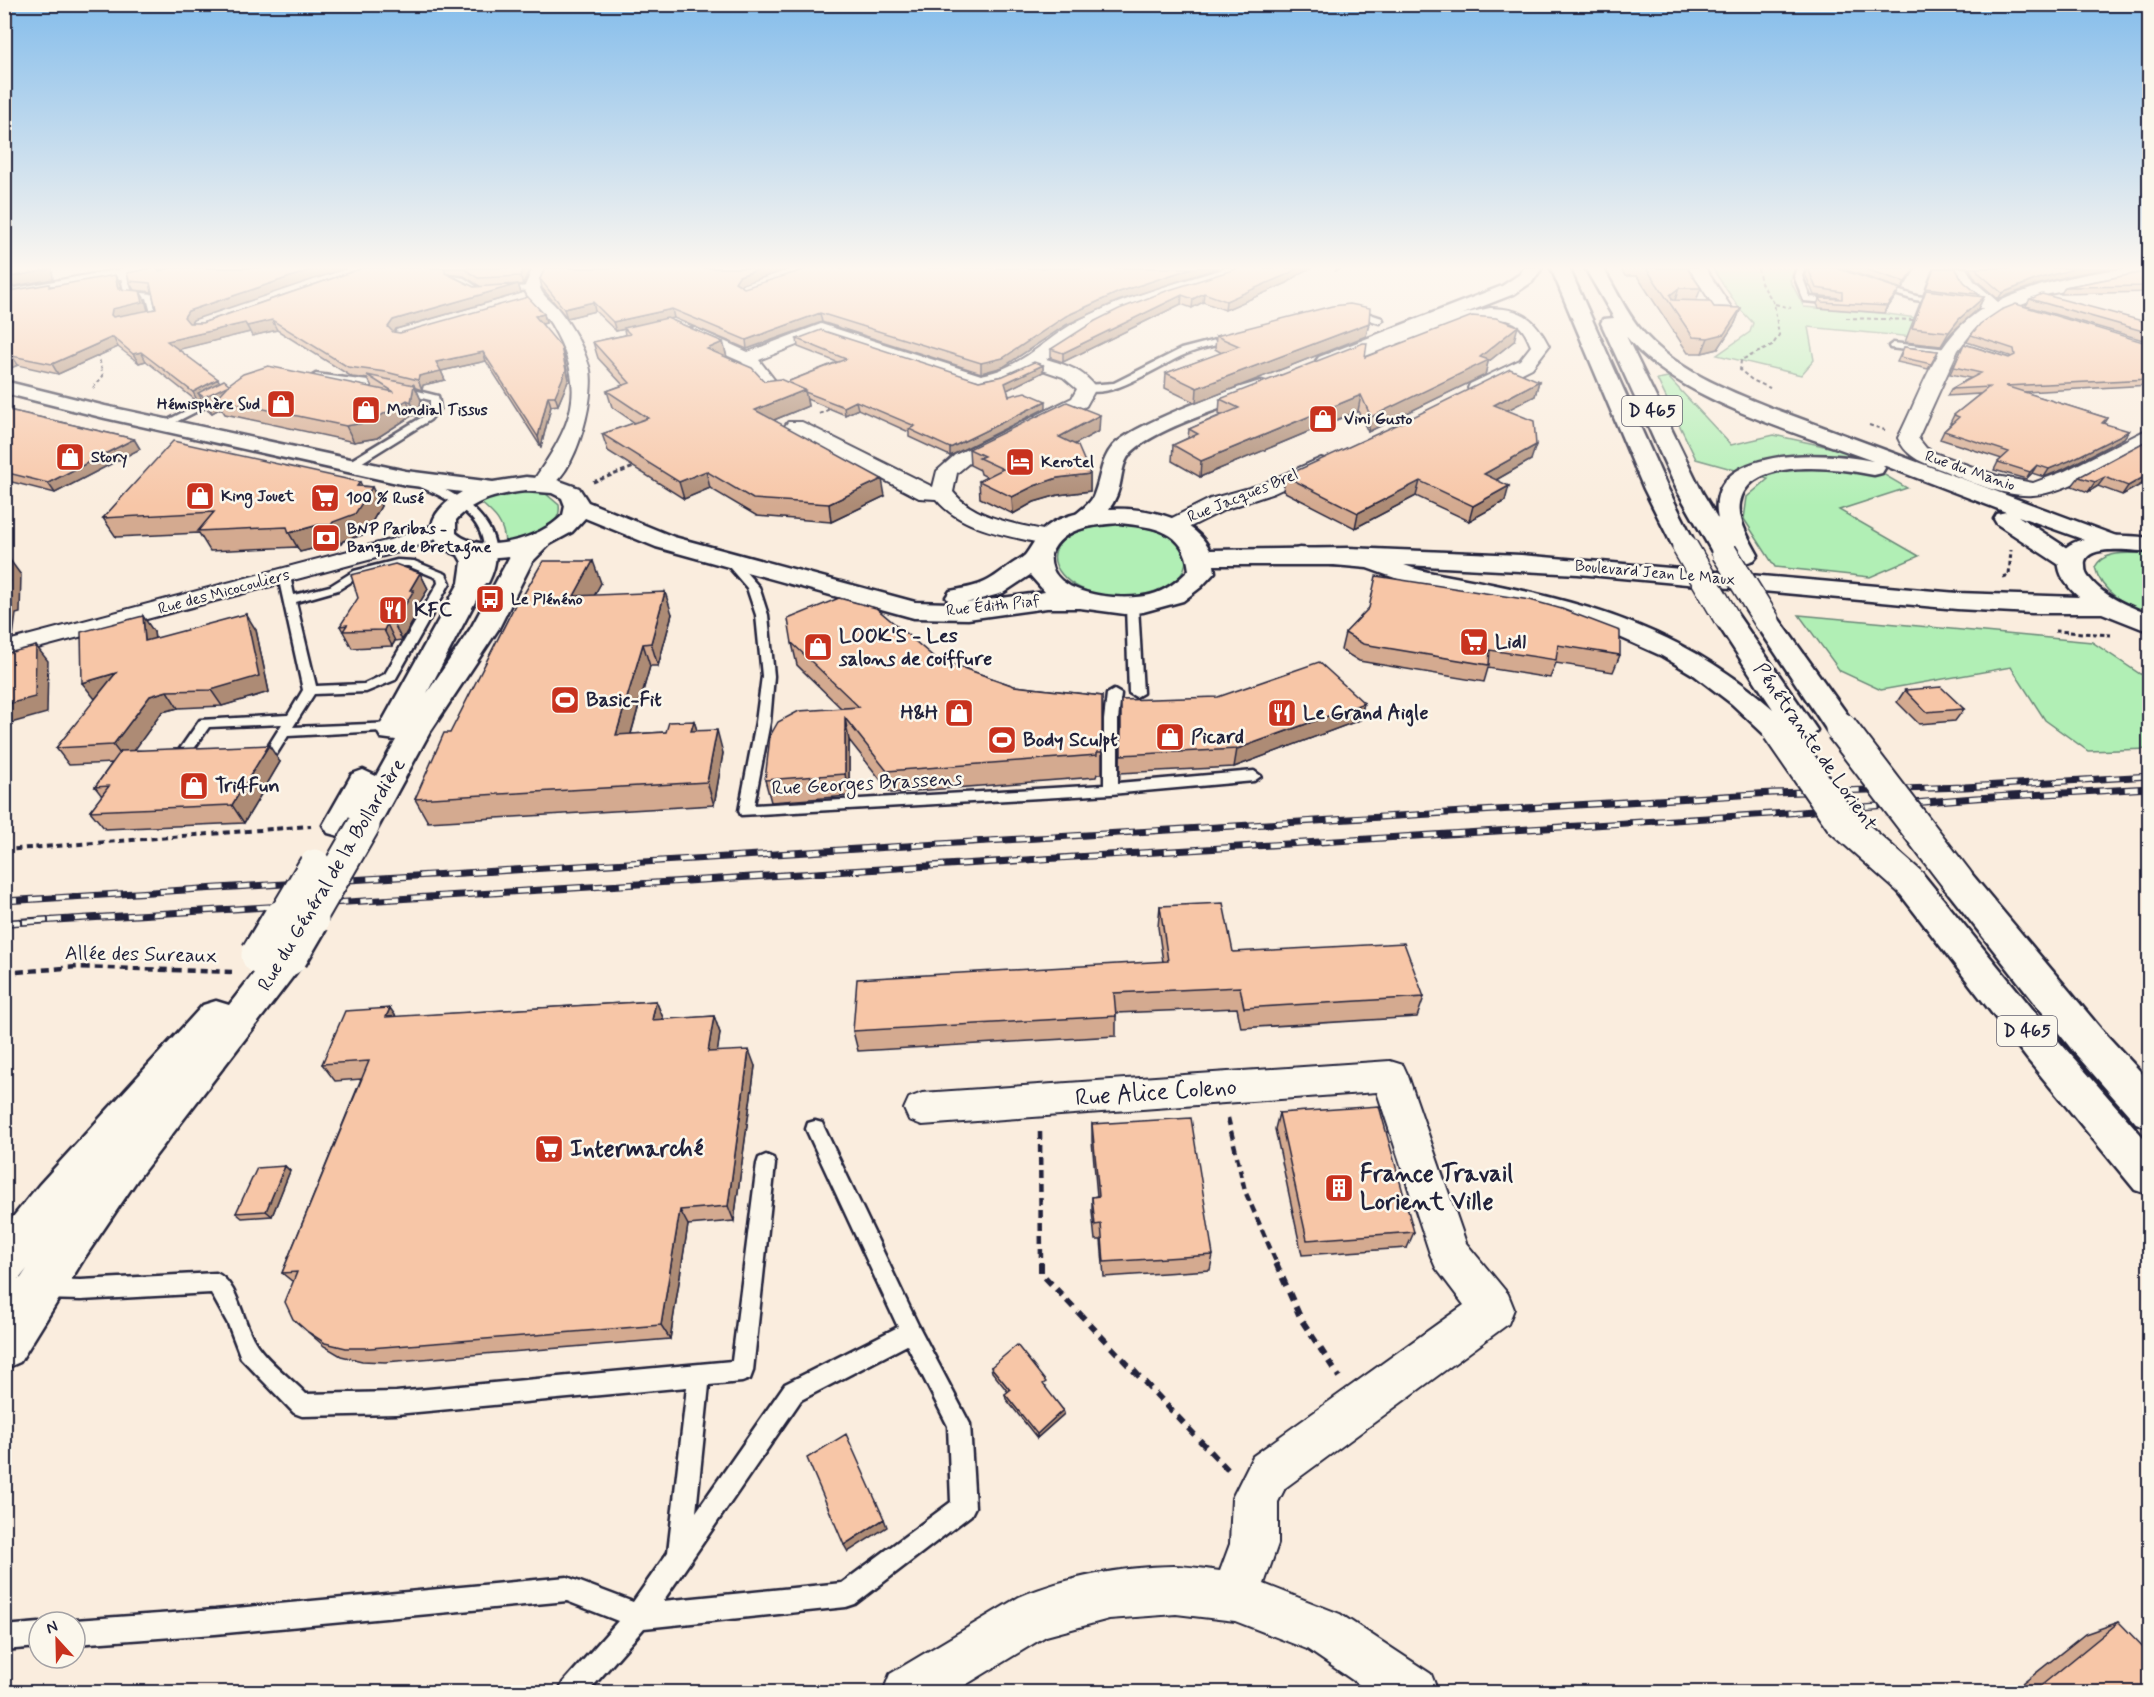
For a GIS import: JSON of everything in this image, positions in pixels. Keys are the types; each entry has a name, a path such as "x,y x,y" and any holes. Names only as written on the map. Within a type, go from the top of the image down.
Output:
{"main road":[{"path":"1306,370 1364,347"},
{"name":"Pénétrante de Lorient","path":"1594,347 1656,489 1684,547 1790,730"},
{"name":"D 465","path":"1621,347 1690,492 1734,554"},
{"path":"1647,347 1662,360 1698,381 1787,420 2110,542 2150,545"},
{"path":"1083,520 1097,509 1104,498 1112,462 1124,447 1143,434 1275,382"},
{"path":"4,387 406,478 454,486 492,489 542,484 665,542"},
{"path":"1734,554 1728,503 1734,486 1754,471 1783,463 1806,460 1867,467 1904,477 1954,495 1987,509 2021,528 2070,561"},
{"path":"406,478 451,514"},
{"path":"492,489 451,514 446,537 479,563 547,537 613,535 665,542 870,599"},
{"name":"Rue du Général de la Bollardière","path":"405,729 485,628 521,558 547,537 567,525 574,515 572,499"},
{"path":"1120,516 1144,518 1172,526 1193,541 1202,558 1202,572 1191,584 1173,596 1132,606 1107,605 1079,600 1056,589 1044,577 1038,566 1043,548 1065,527 1083,520 1120,516"},
{"path":"2110,542 2083,548 2074,553 2070,561 2073,574 2079,582 2108,605 2150,624"},
{"name":"Rue Édith Piaf","path":"870,599 913,601 965,597 994,588 1043,548"},
{"name":"Pénétrante de Lorient","path":"1734,554 1840,728 1958,880 2087,1040 2150,1111"},
{"name":"Boulevard Jean Le Maux","path":"1202,558 1239,555 1429,557 1657,572 1973,604 2108,605"},
{"path":"1299,556 1375,562 1416,578 1554,605 1618,626 1666,647 1704,669 1790,730"},
{"name":"Rue du Général de la Bollardière","path":"4,1263 54,1198 266,961 351,825 405,729 479,563"},
{"name":"Rue Édith Piaf","path":"870,599 914,610 944,612 992,609 1047,600 1079,600"},
{"name":"D 465","path":"1790,730 1841,821 1910,882 2042,1049 2150,1176"},
{"name":"Rue du Général de la Bollardière","path":"4,1346 22,1289 95,1205 141,1141 248,1013 266,961"}],"street":[{"path":"542,484 564,455 580,404 583,387 581,369 573,348 578,347"},
{"path":"723,347 748,358 774,391"},
{"path":"748,358 775,347"},
{"path":"877,347 980,381 996,380 1034,361 1053,347"},
{"path":"1306,370 1375,347"},
{"path":"1464,394 1526,364 1539,347"},
{"name":"Rue du Manio","path":"1954,347 1908,438 1910,445 1922,455 2010,487 2035,490 2054,483 2150,434"},
{"path":"1034,361 1064,371 1079,379 1086,388 1078,402 1062,412 962,459 947,471 942,493 948,503 1043,548"},
{"path":"795,426 927,493 942,493"},
{"name":"Rue Jacques Brel","path":"1172,526 1218,504 1267,489 1340,455"},
{"name":"Rue des Micocouliers","path":"4,650 398,545 451,514"},
{"name":"Rue Alice Coleno","path":"922,1109 1390,1076 1450,1254 1493,1309 1359,1407"},
{"path":"1235,1597 1254,1544 1255,1498 1269,1472 1359,1407"},
{"path":"909,1692 1036,1614 1109,1595 1176,1590 1235,1597 1323,1631 1413,1692"}],"lane":[{"path":"1086,388 1116,386 1184,351 1199,347"},
{"path":"304,375 390,387 435,398 435,408 428,418 352,464"},
{"path":"165,424 228,393"},
{"path":"451,514 480,519 479,563"},
{"name":"Rue Georges Brassens","path":"729,560 753,587 762,615 768,676 765,711 746,811 1111,789 1254,776"},
{"path":"290,600 334,588 358,573 397,563 410,562 442,576 444,583 390,676 366,688 309,690"},
{"path":"238,753 271,752 309,690 284,576"},
{"path":"1132,606 1136,693"},
{"path":"1111,789 1111,720 1114,694"},
{"path":"204,755 182,756 205,723 291,719"},
{"path":"284,732 405,729"},
{"path":"87,1631 215,1622 567,1589 638,1616 846,1595 963,1508 959,1424 911,1332 815,1128"},
{"path":"22,1289 81,1290 216,1283 236,1319 248,1351 302,1405 406,1402 742,1371 766,1164"},
{"path":"572,1692 638,1616 793,1392 911,1332"},
{"path":"680,1555 699,1375"},
{"path":"4,1638 27,1636"}],"path":[{"path":"1769,347 1741,360 1740,370 1752,380 1774,390"},
{"path":"68,402 92,388 103,376 103,368 97,351"},
{"path":"795,426 837,405"},
{"path":"1863,423 1908,438"},
{"path":"572,499 648,463"},
{"path":"4,850 351,825"},
{"name":"Allée des Sureaux","path":"4,972 77,967 266,961"},
{"path":"1221,1089 1245,1191 1301,1319 1359,1407"},
{"path":"1040,1101 1041,1272 1255,1498"}],"green space":[{"path":"1728,347 1812,347 1814,360 1801,375 1717,355"},
{"path":"1668,377 1731,445 1774,435 1842,450 1907,488 1839,510 1919,556 1870,577 1775,567 1744,519 1747,497 1768,479 1696,459 1657,379"},
{"path":"519,491 546,494 559,505 559,514 555,521 540,532 505,543 503,529 497,519 479,501"},
{"path":"1120,524 1165,534 1183,547 1186,557 1184,569 1179,577 1156,591 1124,597 1096,594 1074,584 1059,571 1055,556 1062,542 1083,530"},
{"path":"2149,554 2149,613 2116,597 2103,584 2095,567 2107,556"},
{"path":"1799,615 2092,642 2140,674 2149,675 2149,749 2088,751 2045,720 2011,667 1881,690 1840,671"}],"building":[{"path":"4,347 90,347 52,364 12,356 4,359"},
{"path":"125,347 175,347 218,379 193,392 141,352 133,354"},
{"path":"316,347 561,347 566,370 555,396 548,396 538,437 483,352 436,362 441,371 419,376 418,380 386,372 348,367"},
{"path":"598,347 711,347 707,349 752,368 764,381 780,379 805,390 755,410 882,479 829,504 753,499 706,471 679,482 602,434 648,418 607,391 630,383"},
{"path":"817,347 874,347 979,381 1003,376 1034,362 1043,365 1005,383 1009,396 1025,392 1046,401 950,448 909,429 915,426 856,401 844,407 805,392 787,382 846,359"},
{"path":"930,347 1019,347 1003,358 981,363"},
{"path":"1054,347 1075,347 1063,353 1051,349"},
{"path":"1236,347 1305,347 1197,388 1166,373"},
{"path":"1352,347 1366,347 1365,357 1391,347 1492,347 1480,357 1489,360 1371,417 1361,395 1201,461 1173,445 1198,434 1189,429 1239,408 1220,399"},
{"path":"1904,347 1938,351 1931,364 1900,357"},
{"path":"1963,347 1974,347 2009,358 2015,355 2014,349 2008,347 2150,347 2150,379 2005,386 2107,418 2102,423 2129,431 2069,461 2049,469 2037,465 2030,472 1998,462 2009,452 1944,431 1959,417 1954,415 1989,387 1951,389 1981,373 1954,367"},
{"path":"268,366 394,392 367,375 414,385 411,402 407,400 370,422 346,426 216,399 229,385 204,397 198,393 224,380 229,384 243,374"},
{"path":"1510,369 1539,381 1494,405 1534,421 1536,445 1484,474 1509,486 1473,506 1420,481 1358,513 1285,476 1403,422"},
{"path":"1067,402 1100,415 1059,437 1078,446 1090,474 1057,478 1012,497 979,481 1003,469 979,458 984,456 969,449"},
{"path":"4,409 134,439 48,483 4,472"},
{"path":"2150,439 2150,475 2128,486 2105,477 2095,482 2079,477"},
{"path":"173,441 360,482 357,486 372,487 355,514 333,522 331,525 318,525 289,533 287,527 198,531 214,512 103,518"},
{"path":"10,560 9,597 4,598 4,561"},
{"path":"543,561 593,561 574,596 665,592 651,643 643,644 616,735 666,732 669,722 694,721 691,731 717,730 707,782 415,799 444,733 450,733 518,599 521,599"},
{"path":"395,564 420,573 410,590 414,590 394,624 387,624 384,630 343,631 347,625 340,626 358,598 351,575"},
{"name":"Lidl","path":"1376,576 1530,600 1562,609 1620,631 1620,655 1558,645 1556,660 1490,650 1489,665 1363,644 1345,633 1369,608"},
{"path":"839,598 876,608 935,658 1014,686 1102,696 1102,752 1097,752 1097,755 887,771 845,718 845,774 765,780 770,736 778,722 799,711 859,707 792,643 788,619"},
{"path":"246,614 259,676 211,690 167,691 150,696 113,745 56,748 116,673 82,683 81,632 143,616 145,641"},
{"path":"36,646 35,697 4,705 4,654"},
{"path":"1319,662 1364,703 1237,749 1121,755 1121,700 1218,697"},
{"path":"1941,687 1964,709 1926,712 1905,690"},
{"path":"269,745 232,805 90,811 109,786 95,787 121,751"},
{"path":"1223,903 1233,952 1404,943 1424,997 1244,1008 1240,987 1114,993 1116,1016 853,1031 857,979 1168,961 1160,906"},
{"name":"Intermarché","path":"656,1001 652,1020 714,1016 708,1052 749,1050 728,1206 680,1210 661,1325 346,1348 325,1343 293,1319 285,1302 297,1272 282,1273 369,1061 322,1064 345,1011 390,1008 386,1017"},
{"name":"France Travail Lorient Ville","path":"1379,1106 1414,1232 1307,1240 1279,1113"},
{"path":"1191,1118 1213,1255 1104,1262 1101,1224 1095,1225 1092,1197 1099,1196 1092,1124"},
{"path":"285,1166 266,1211 236,1213 257,1168"},
{"path":"1017,1345 1046,1382 1043,1384 1063,1410 1037,1434 1005,1394 1010,1390 991,1367"},
{"path":"846,1434 884,1519 844,1545 807,1458"},
{"path":"2119,1622 2150,1654 2150,1692 2040,1692 2037,1689"}],"railway":[{"path":"4,901 1773,793 1965,787 2150,776"},
{"path":"23,922 1788,813 1975,798 2150,788"},
{"path":"4,923 47,920"}],"place":[{"name":"Hémisphère Sud","path":"281,404"},
{"name":"Mondial Tissus","path":"366,410"},
{"name":"Vini Gusto","path":"1323,419"},
{"name":"Story","path":"70,457"},
{"name":"Kerotel","path":"1020,462"},
{"name":"King Jouet","path":"200,496"},
{"name":"100 % Rusé","path":"325,498"},
{"name":"BNP Paribas - Banque de Bretagne","path":"326,538"},
{"name":"Le Plénéno","path":"490,599"},
{"name":"KFC","path":"393,610"},
{"name":"Lidl","path":"1474,642"},
{"name":"LOOK'S - Les salons de coiffure","path":"818,647"},
{"name":"Basic-Fit","path":"565,700"},
{"name":"H&H","path":"959,713"},
{"name":"Le Grand Aigle","path":"1282,713"},
{"name":"Picard","path":"1170,737"},
{"name":"Body Sculpt","path":"1002,740"},
{"name":"Tri4Fun","path":"194,786"},
{"name":"Intermarché","path":"549,1149"},
{"name":"France Travail Lorient Ville","path":"1339,1188"}]}
